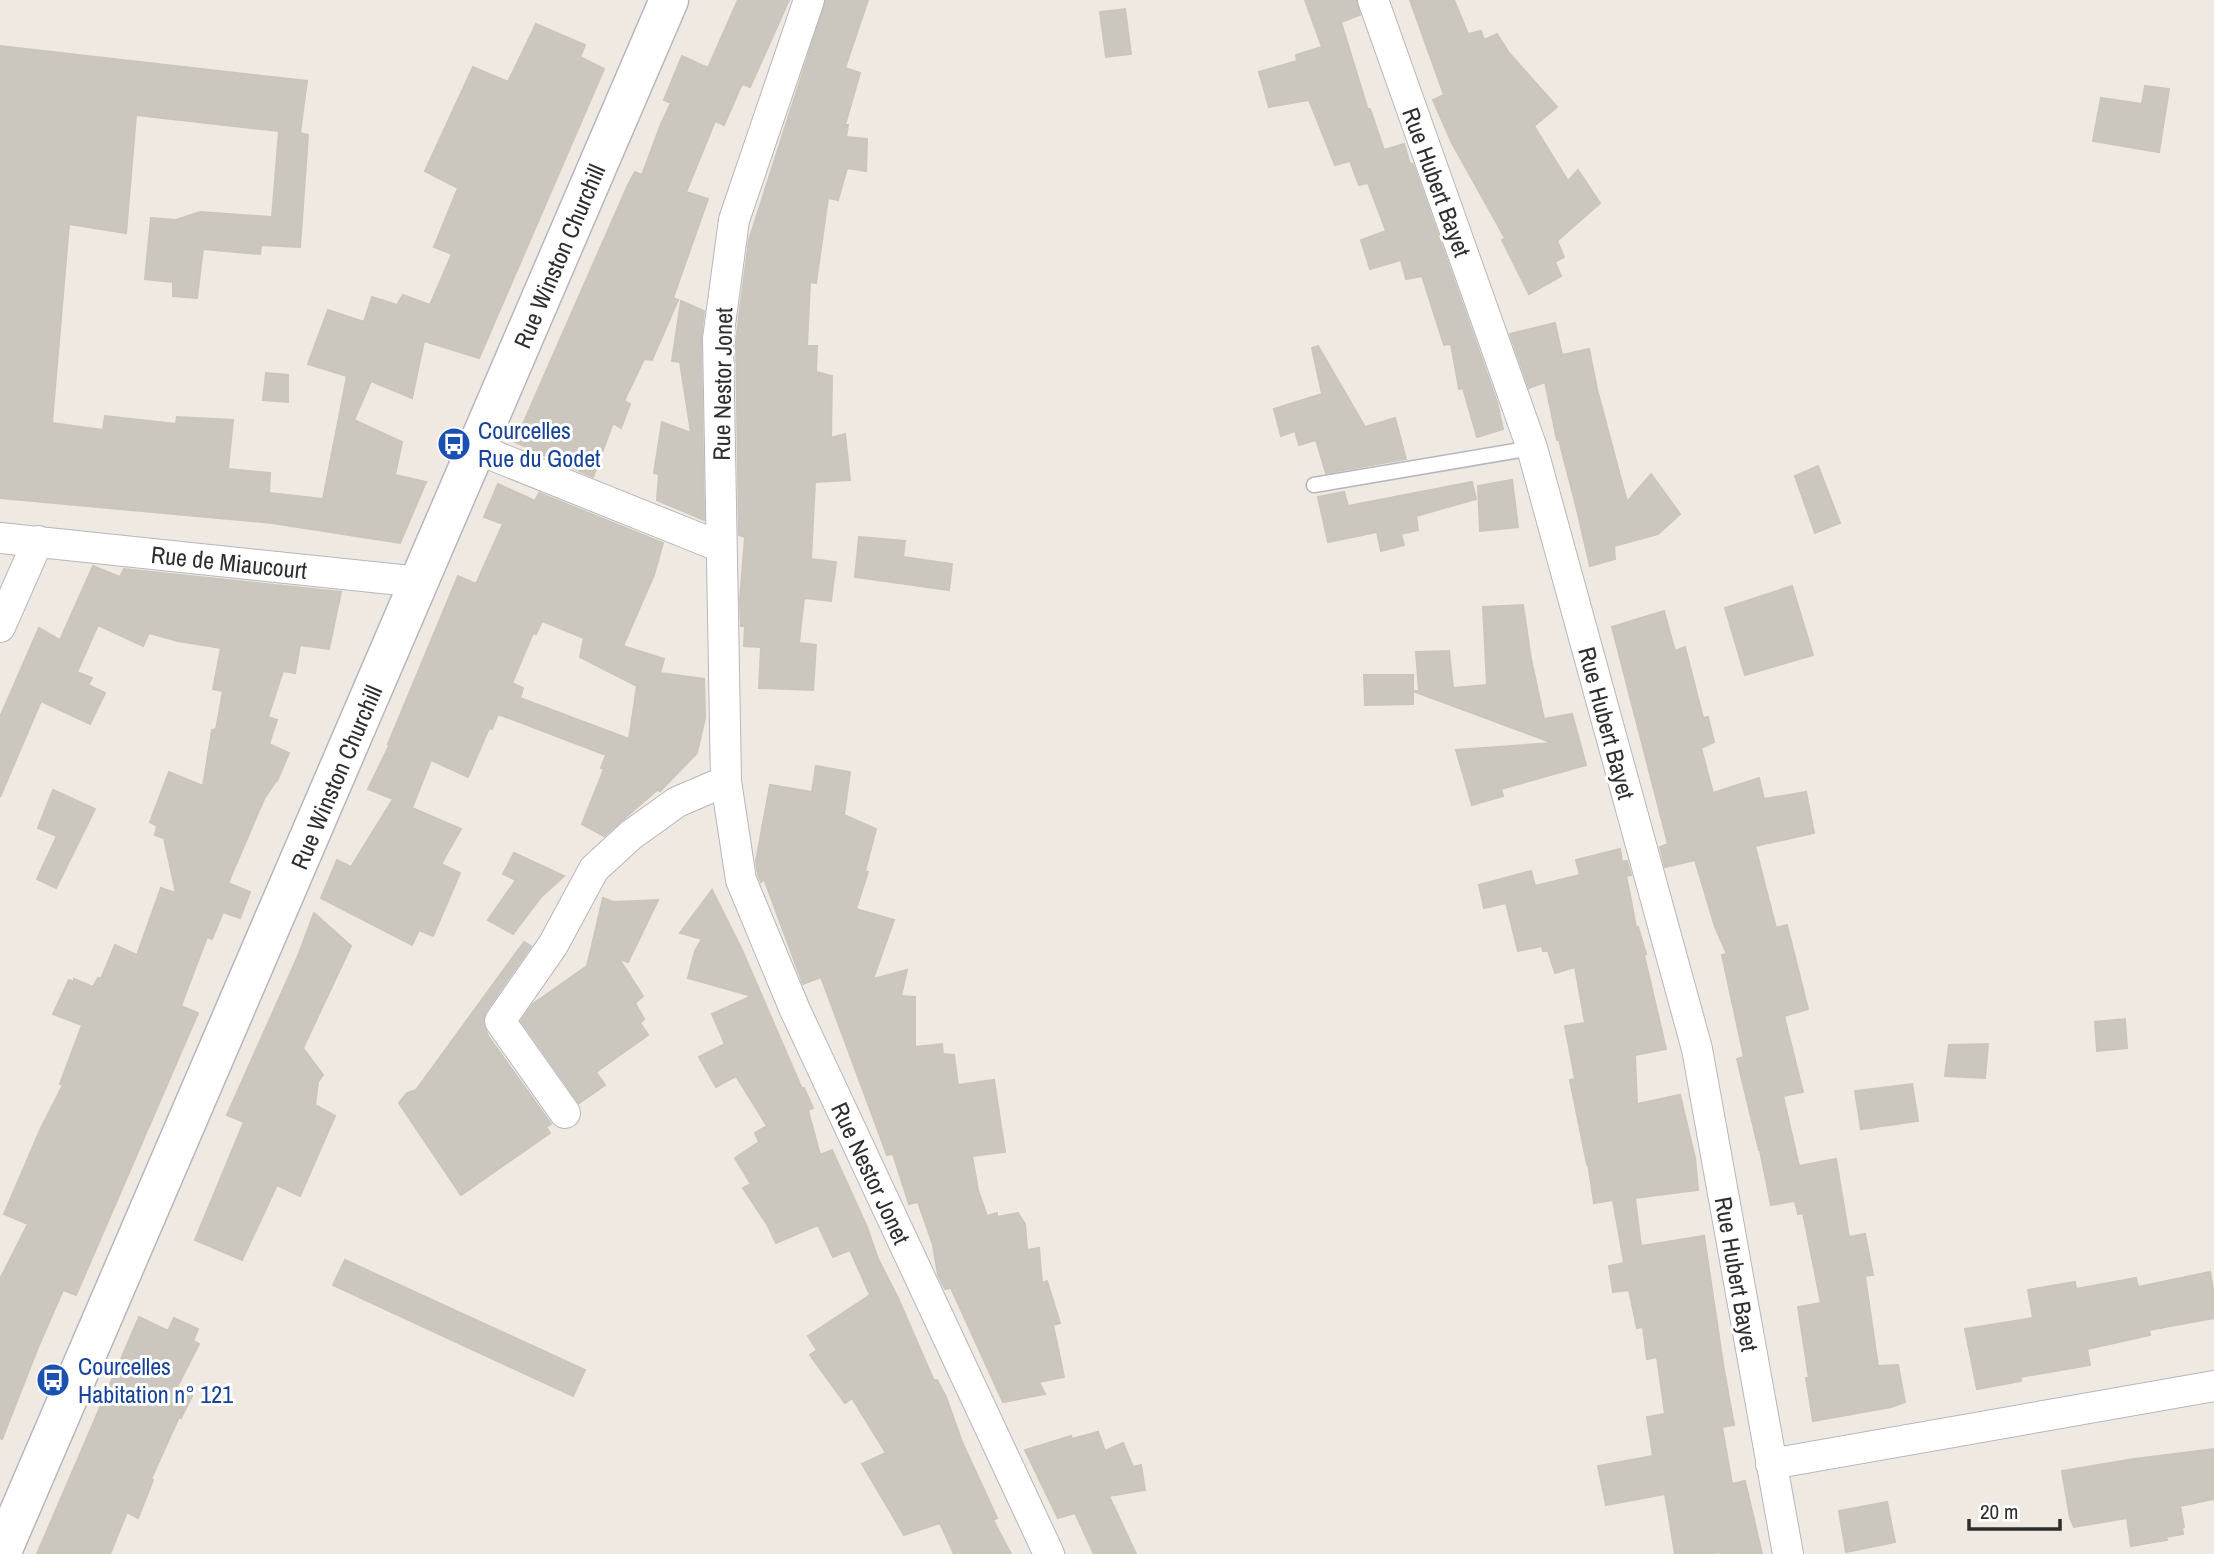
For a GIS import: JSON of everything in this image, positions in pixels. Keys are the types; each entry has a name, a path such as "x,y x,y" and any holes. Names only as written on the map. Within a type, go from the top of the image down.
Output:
{"main road":[{"name":"Rue Winston Churchill","path":"1,1554 669,0"}],"street":[{"name":"Rue Nestor Jonet","path":"809,0 734,220 718,339 726,781 741,880 794,1010 1049,1554"},
{"name":"Rue Hubert Bayet","path":"1373,0 1532,448 1697,1049 1788,1554"},
{"path":"477,449 721,547"},
{"name":"Rue de Miaucourt","path":"0,538 420,582"},
{"path":"0,627 38,541"},
{"path":"565,1113 500,1021 553,945 594,869 631,835 677,802 726,781"},
{"path":"1771,1464 2214,1386"}],"lane":[{"path":"1314,485 1532,448"}],"building":[{"path":"738,0 789,0 750,87 742,84 724,125 715,121 686,192 708,199 673,298 678,300 652,360 644,359 624,401 630,404 621,428 613,423 593,477 515,442 628,185 635,172 642,175 671,103 664,100 682,56 708,68"},
{"path":"826,0 868,0 845,68 860,73 845,125 848,125 846,137 867,139 866,171 847,168 838,200 828,198 816,283 810,282 807,346 817,346 816,372 832,376 831,438 845,434 850,480 815,482 811,559 836,562 831,601 804,598 799,643 816,645 813,690 759,688 761,647 744,646 745,626 741,626 740,600 745,537 739,535 736,340 749,240"},
{"path":"1305,0 1356,0 1360,15 1341,22 1368,110 1370,109 1384,150 1404,144 1410,164 1413,164 1497,402 1503,429 1477,437 1463,388 1459,389 1451,344 1444,345 1422,276 1406,279 1401,260 1370,269 1361,240 1386,231 1368,183 1359,185 1350,161 1335,165 1309,100 1269,107 1259,72 1297,61 1296,55 1322,47"},
{"path":"1410,0 1454,0 1468,34 1481,31 1484,40 1497,34 1509,53 1557,107 1534,126 1568,181 1578,170 1600,203 1557,241 1564,257 1555,262 1561,276 1529,294 1502,240 1505,238 1452,143 1433,100 1444,95"},
{"path":"1125,9 1131,54 1106,57 1100,12"},
{"path":"536,24 585,45 580,57 604,69 479,358 424,341 412,398 371,381 354,420 402,442 395,475 426,482 400,543 272,523 0,498 0,46 307,81 300,133 308,135 300,247 261,245 260,254 203,249 197,298 173,296 173,282 145,279 151,218 176,220 200,212 272,217 279,131 136,115 126,233 69,224 52,423 103,430 105,416 176,424 177,417 233,420 228,469 270,473 269,493 323,499 347,376 308,364 328,310 364,322 372,297 397,305 403,295 430,305 452,254 434,247 458,188 425,171 473,67 508,82"},
{"path":"2145,86 2169,89 2159,152 2093,141 2101,98 2142,104"},
{"path":"681,301 704,311 701,339 704,520 657,500 659,474 654,473 662,422 691,433 680,362 672,361"},
{"path":"1555,323 1562,355 1589,349 1627,502 1651,474 1680,514 1658,534 1614,546 1615,559 1590,566 1557,440 1545,382 1529,388 1510,334"},
{"path":"1318,346 1365,427 1395,418 1406,459 1326,473 1316,440 1299,445 1295,431 1281,436 1274,409 1322,394 1312,348"},
{"path":"266,373 288,375 288,402 263,400"},
{"path":"1818,466 1840,523 1815,533 1795,476"},
{"path":"1512,480 1518,527 1480,531 1478,486"},
{"path":"1472,482 1476,499 1416,516 1418,530 1401,534 1404,545 1381,551 1377,532 1328,542 1318,497 1344,492 1348,506"},
{"path":"498,484 535,501 539,493 663,543 654,575 623,646 664,659 660,673 704,679 705,718 697,753 660,791 657,790 604,836 582,824 604,769 601,768 606,755 498,714 492,729 489,728 468,777 431,760 412,808 461,829 441,864 460,873 433,936 419,930 412,945 321,898 337,860 351,867 393,799 368,789 390,744 458,576 476,584 503,524 484,517","holes":["542,621 584,638 580,657 637,686 629,739 520,698 523,688 512,683 533,633 536,634"]},
{"path":"859,537 905,541 903,557 952,564 949,590 855,577"},
{"path":"93,566 120,577 124,569 341,592 329,649 300,645 295,673 283,671 268,717 277,720 269,744 289,753 277,781 264,799 228,883 250,892 240,918 223,912 212,939 207,937 181,1006 198,1013 76,1295 63,1290 2,1439 0,1279 28,1224 4,1214 41,1128 63,1085 60,1084 82,1025 53,1014 69,980 74,982 74,979 93,987 98,978 101,979 115,945 137,955 161,888 176,893 164,838 155,835 157,826 150,822 169,772 203,786 212,730 216,729 223,691 213,689 221,648 149,633 143,646 98,625 77,672 92,678 88,685 105,693 90,724 41,701 0,797 0,717 39,628 60,640"},
{"path":"1792,586 1813,655 1745,675 1725,608"},
{"path":"1523,605 1544,719 1572,714 1586,765 1501,789 1503,796 1472,805 1456,750 1553,743 1413,691 1419,691 1416,652 1449,651 1453,688 1487,685 1483,607"},
{"path":"1664,611 1675,651 1685,647 1703,718 1708,717 1714,742 1701,748 1713,793 1759,778 1764,799 1806,792 1814,833 1755,846 1776,928 1787,925 1808,1009 1784,1016 1803,1092 1783,1096 1799,1166 1836,1159 1849,1237 1865,1234 1873,1275 1865,1276 1878,1366 1898,1365 1905,1402 1891,1407 1813,1421 1798,1307 1821,1303 1803,1213 1798,1214 1795,1201 1771,1205 1737,1059 1744,1057 1722,955 1727,954 1715,927 1695,860 1665,867 1660,847 1668,844 1612,627"},
{"path":"1364,675 1413,675 1413,704 1365,705"},
{"path":"816,766 850,772 844,815 876,829 865,871 868,872 856,909 894,920 873,979 907,970 901,996 915,997 915,1047 942,1044 943,1054 954,1055 958,1085 994,1080 1005,1152 972,1156 978,1190 987,1216 1018,1213 1025,1224 1027,1250 1039,1248 1042,1283 1047,1281 1060,1323 1053,1325 1064,1377 1039,1382 1045,1394 1003,1402 951,1288 945,1289 938,1275 933,1245 918,1202 909,1204 893,1154 887,1155 821,977 803,984 764,879 761,882 758,875 756,861 770,785 812,792"},
{"path":"53,790 95,809 56,888 37,879 57,836 38,828"},
{"path":"1620,849 1622,862 1627,861 1631,875 1626,876 1636,928 1638,927 1646,954 1644,955 1666,1049 1635,1055 1637,1104 1680,1095 1695,1158 1698,1190 1635,1198 1641,1246 1704,1236 1734,1425 1722,1427 1732,1484 1745,1481 1762,1554 1675,1554 1665,1494 1606,1505 1598,1466 1653,1456 1647,1417 1665,1414 1657,1357 1647,1359 1643,1327 1637,1328 1629,1290 1613,1292 1609,1266 1624,1263 1613,1200 1594,1203 1570,1080 1575,1079 1565,1026 1585,1023 1575,967 1555,973 1548,951 1543,951 1542,946 1518,951 1506,903 1484,908 1479,885 1531,871 1535,886 1580,875 1576,860"},
{"path":"514,853 564,876 541,897 513,934 488,920 516,880 503,874"},
{"path":"712,890 813,1108 808,1110 820,1155 832,1150 934,1381 937,1380 946,1397 962,1442 997,1518 993,1520 1011,1554 954,1554 940,1523 904,1535 862,1464 886,1453 852,1398 845,1403 810,1355 817,1350 808,1336 870,1295 850,1250 833,1257 818,1225 776,1243 743,1188 751,1184 735,1158 759,1142 755,1133 767,1126 736,1076 716,1087 699,1057 725,1044 712,1014 752,996 688,978 695,951 702,939 680,933"},
{"path":"603,898 613,902 658,900 628,962 619,959 643,996 635,1003 644,1019 640,1023 648,1035 596,1072 605,1085 579,1103 521,1021 533,1004 587,966"},
{"path":"314,913 351,946 303,1048 323,1075 318,1082 315,1105 335,1116 300,1196 277,1185 242,1260 195,1240 244,1122 227,1115 298,956"},
{"path":"524,942 531,946 486,1011 483,1022 488,1036 551,1124 546,1127 550,1133 461,1195 399,1103 407,1093 416,1090"},
{"path":"2125,1019 2127,1048 2097,1051 2095,1022"},
{"path":"1988,1044 1985,1078 1945,1076 1949,1045"},
{"path":"1912,1084 1918,1121 1861,1129 1855,1091"},
{"path":"345,1260 585,1370 573,1396 333,1285"},
{"path":"2210,1272 2214,1318 2149,1330 2150,1335 2087,1349 2090,1365 2020,1377 2021,1381 1977,1389 1965,1329 2033,1318 2028,1290 2075,1282 2076,1289 2136,1278 2138,1287"},
{"path":"139,1317 168,1331 174,1318 198,1329 193,1341 199,1344 176,1389 192,1396 181,1418 179,1417 151,1479 153,1480 138,1518 127,1512 110,1554 37,1554"},
{"path":"1098,1432 1105,1451 1123,1443 1133,1467 1141,1465 1145,1490 1109,1496 1136,1554 1094,1554 1075,1513 1058,1518 1025,1450 1071,1436 1072,1439"},
{"path":"2214,1449 2214,1499 2180,1506 2183,1534 2166,1537 2167,1540 2131,1546 2127,1518 2074,1527 2062,1471"},
{"path":"1887,1502 1895,1542 1846,1552 1839,1511"}],"place":[{"name":"Courcelles Rue du Godet","path":"454,444"},
{"name":"Courcelles Habitation n° 121","path":"53,1380"}]}
